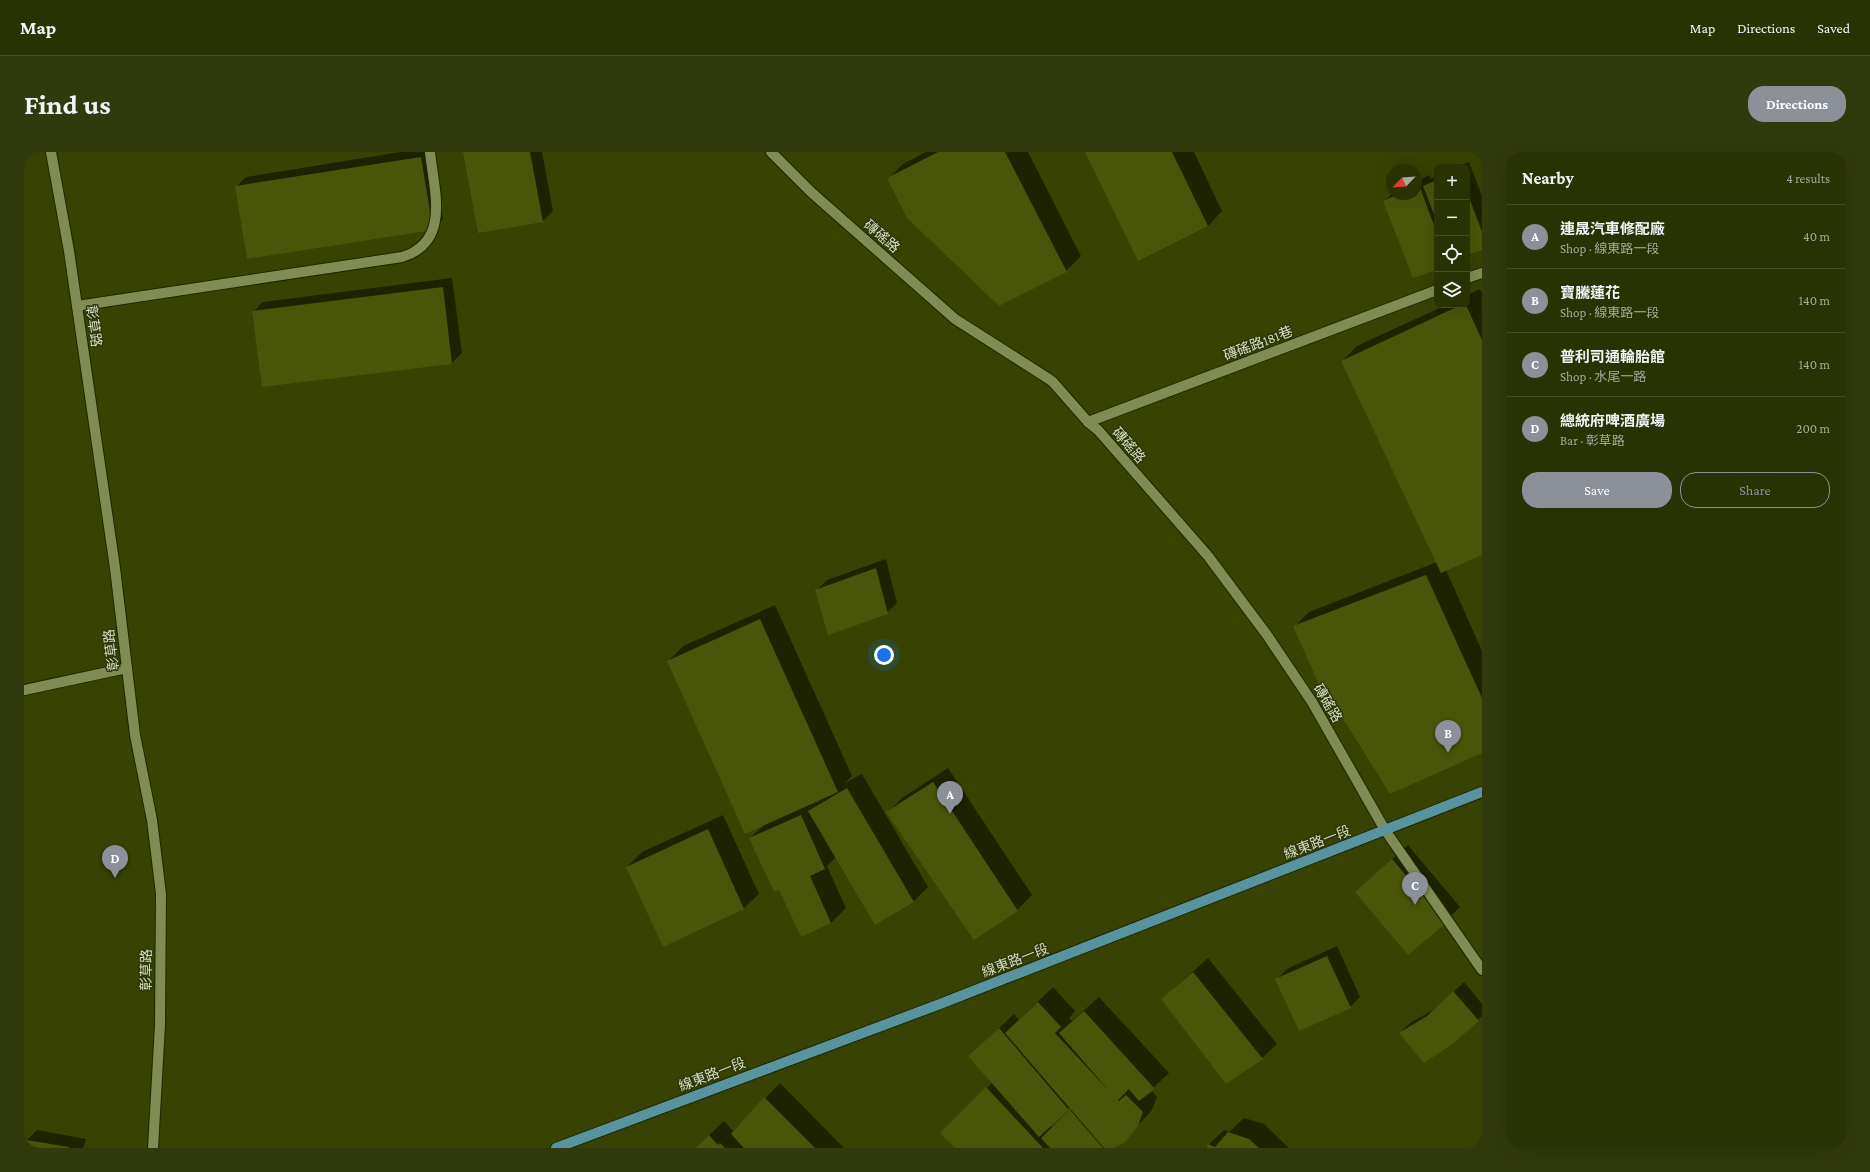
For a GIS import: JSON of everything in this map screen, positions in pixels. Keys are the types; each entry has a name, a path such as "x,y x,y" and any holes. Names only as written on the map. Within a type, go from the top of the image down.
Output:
{"main road":[{"name":"線東路一段","path":"556,1148 940,1004 1482,792"}],"street":[{"name":"彰草路","path":"51,152 69,251 115,568 135,735 152,820 161,894 160,1025 153,1148"},
{"path":"77,306 402,257 415,253 429,240 437,218 430,152"},
{"name":"磚磘路","path":"771,152 811,192 955,319 1052,381 1088,422 1098,430 1208,556 1267,635 1312,702 1385,830 1482,970"},
{"path":"1470,277 1482,273"},
{"name":"磚磘路181巷","path":"1088,422 1434,291"},
{"path":"24,690 127,668"}],"building":[{"path":"463,152 530,152 543,222 478,233"},
{"path":"938,152 1005,152 1067,272 999,306 907,218 887,178"},
{"path":"1085,152 1172,152 1208,226 1138,261"},
{"path":"421,157 433,230 247,259 235,186"},
{"path":"1434,181 1434,214 1423,186"},
{"path":"1422,193 1434,225 1434,271 1413,278 1383,201 1386,200 1422,200"},
{"path":"1470,200 1482,232 1482,250 1470,254"},
{"path":"443,287 452,364 262,387 252,311"},
{"path":"1455,308 1467,308 1482,340 1482,555 1441,573 1341,361"},
{"path":"876,568 888,614 828,635 815,590"},
{"path":"1426,575 1482,698 1482,753 1390,794 1349,728 1322,691 1293,626"},
{"path":"760,619 838,792 745,834 667,661"},
{"path":"933,782 1018,911 974,940 886,812"},
{"path":"847,788 914,902 875,925 808,811"},
{"path":"801,815 825,869 810,876 831,923 801,937 779,890 774,892 749,838"},
{"path":"708,829 744,909 663,947 626,867"},
{"path":"1392,859 1446,923 1408,955 1355,892"},
{"path":"1327,956 1351,1008 1299,1031 1275,979"},
{"path":"1193,972 1263,1059 1226,1084 1161,999"},
{"path":"1453,991 1479,1021 1451,1045 1424,1063 1399,1033 1427,1016"},
{"path":"1038,1002 1061,1027 1055,1033 1110,1092 1059,1033 1084,1011 1155,1089 1139,1101 1129,1089 1118,1100 1119,1101 1126,1095 1143,1112 1138,1126 1125,1142 1114,1148 1104,1148 1005,1033"},
{"path":"999,1028 1069,1110 1039,1137 968,1056"},
{"path":"986,1087 1043,1148 955,1148 940,1133"},
{"path":"764,1097 815,1148 744,1148 731,1134"},
{"path":"1070,1110 1103,1148 1050,1148 1041,1138"},
{"path":"1228,1132 1249,1139 1259,1148 1206,1148 1208,1144 1215,1147"},
{"path":"709,1135 718,1145 720,1143 725,1148 695,1148"},
{"path":"26,1140 69,1147 69,1148 26,1148"}],"place":[{"name":"寶騰蓮花","path":"1448,753"},
{"name":"連晟汽車修配廠","path":"950,814"},
{"name":"總統府啤酒廣場","path":"115,878"},
{"name":"普利司通輪胎館","path":"1415,905"}]}
